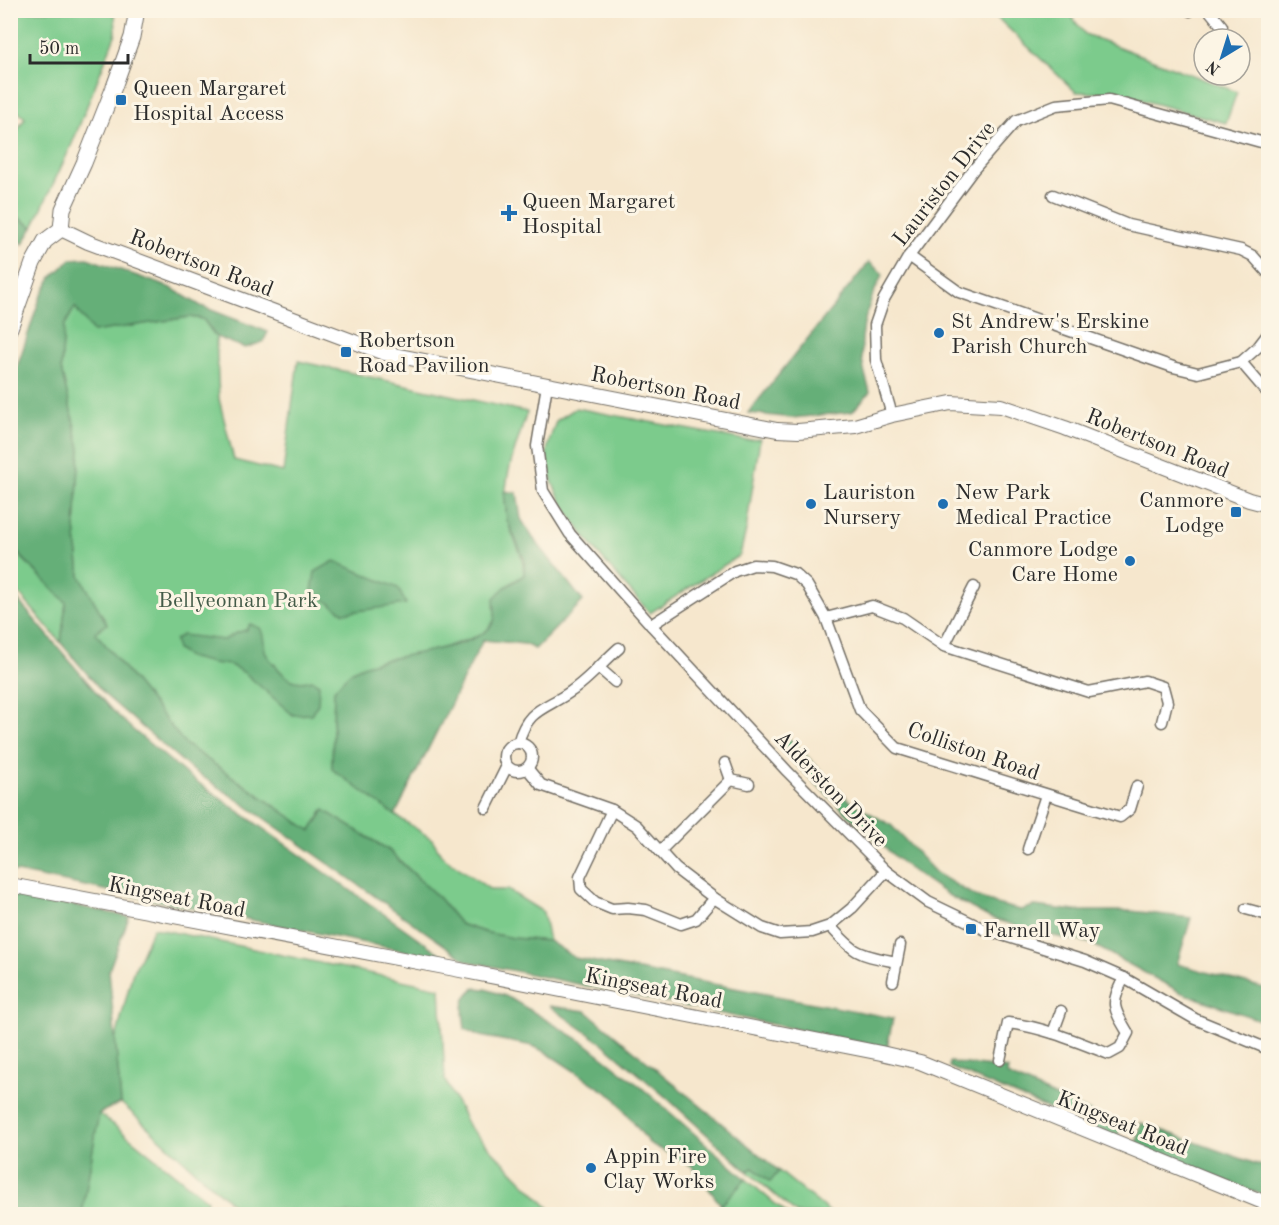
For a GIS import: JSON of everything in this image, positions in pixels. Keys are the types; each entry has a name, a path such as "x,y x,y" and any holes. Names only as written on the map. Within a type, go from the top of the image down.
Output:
{"main road":[{"path":"10,328 33,262 45,241 61,229 63,209 111,95 132,38 138,10"}],"street":[{"path":"1209,10 1222,26"},
{"name":"Lauriston Drive","path":"892,415 876,360 875,325 884,299 909,256 973,170 1016,121 1056,105 1109,100 1268,141"},
{"path":"1053,195 1128,225 1241,250 1253,256 1269,273"},
{"name":"Robertson Road","path":"61,229 88,242 384,353 777,430 798,431 855,426 892,415 951,403 1001,406 1065,428 1249,500 1269,505"},
{"path":"909,256 959,292 1173,367 1198,373 1241,362 1269,334"},
{"path":"1241,362 1265,390"},
{"name":"Alderston Drive","path":"547,385 537,446 543,491 570,534 787,771 885,871 928,902 986,930 1085,961 1124,978 1195,1019 1269,1049"},
{"name":"Colliston Road","path":"651,625 735,571 753,565 774,566 795,574 807,585 826,618 860,710 897,748 1120,818 1130,808 1137,786"},
{"path":"944,646 974,587"},
{"path":"826,618 872,606 903,618 944,646 1089,692 1144,681 1163,687 1167,702 1162,722"},
{"path":"518,743 527,721 537,711 571,692 619,648"},
{"path":"598,667 615,682"},
{"path":"518,743 526,745 531,752 531,761 527,768 514,771 504,762 504,753 509,746 518,743"},
{"path":"725,763 730,780"},
{"path":"486,808 507,766"},
{"path":"527,768 541,785 612,810 637,826 676,869 714,898 762,928 780,934 812,932 830,926 852,908 885,871"},
{"path":"730,780 749,784"},
{"path":"660,851 730,780"},
{"name":"Colliston Road","path":"1028,849 1046,795"},
{"path":"612,810 580,877 581,889 595,902 612,909 646,910 681,924 696,919 714,898"},
{"name":"Kingseat Road","path":"10,885 462,970 920,1062 1269,1204"},
{"path":"1246,909 1269,915"},
{"path":"830,926 856,953 896,962"},
{"path":"893,981 900,945"},
{"path":"1000,1060 1008,1023 1029,1025 1109,1054 1120,1048 1128,1033 1115,1013 1115,995 1124,978"},
{"path":"1053,1033 1061,1011"}],"green space":[{"path":"109,10 115,15 116,33 72,144 33,227 11,212 10,141 25,118 11,105 11,11"},
{"path":"990,11 1067,11 1085,34 1192,75 1192,87 1224,87 1237,92 1226,123 1120,94 1076,92"},
{"path":"10,212 33,227 23,244 11,234"},
{"path":"87,258 171,288 201,306 268,332 263,342 245,348 216,337 203,319 189,317 93,332 75,307 64,326 61,369 80,449 75,527 80,576 107,624 95,632 185,744 311,831 324,810 388,850 438,897 460,924 513,938 549,941 575,958 893,1018 887,1048 467,961 191,769 106,696 61,643 66,602 11,546 12,382 40,298 52,277 71,259"},
{"path":"869,262 883,274 864,323 862,360 870,392 852,412 792,418 748,413"},
{"name":"Bellyeoman Park","path":"75,307 93,332 189,317 203,319 216,337 219,399 234,460 283,472 298,361 527,412 511,464 505,504 509,525 522,558 524,575 504,588 494,621 484,634 425,654 367,665 350,673 334,690 332,769 432,839 442,856 491,890 508,890 543,912 549,941 513,938 460,924 438,897 388,849 323,810 311,831 185,744 95,632 107,624 80,576 75,527 80,449 61,369 64,326"},
{"path":"576,408 745,440 760,439 740,555 650,613 603,560 569,515 549,471 547,452 556,421"},
{"path":"504,491 517,493 521,519 533,538 583,601 535,649 524,644 483,640 395,815 332,769 334,690 351,672 365,665 450,646 470,640 485,632 495,619 494,598 504,588 524,575 524,559 507,520"},
{"path":"10,546 66,602 61,643 11,584"},
{"path":"334,561 398,588 406,604 344,613 312,591 315,572"},
{"path":"11,592 108,706 132,729 186,774 449,960 11,871"},
{"path":"250,624 260,628 267,655 284,674 292,680 301,682 312,680 319,684 318,704 311,714 293,715 245,673 230,665 188,657 177,650 175,640 182,635 224,640 246,630"},
{"path":"790,739 852,803 891,825 936,873 973,895 1020,910 1035,906 1075,911 1131,911 1191,918 1177,964 1268,989 1268,1023 1182,993 1090,943 1043,934 990,918 948,895 907,867 855,822 777,745"},
{"path":"11,892 129,917 109,970 121,1103 99,1113 82,1214 11,1214"},
{"path":"153,928 440,988 445,1080 469,1127 555,1214 243,1214 121,1103 115,1042 132,975"},
{"path":"475,988 486,989 508,997 585,1043 641,1087 746,1179 721,1205 692,1166 649,1143 614,1097 533,1046 480,1036 465,1029 464,1001"},
{"path":"549,1006 586,1011 779,1171 770,1182 753,1168 747,1171 602,1043"},
{"path":"950,1062 1008,1069 1007,1075 1121,1126 1117,1138 949,1067"},
{"path":"99,1113 207,1200 204,1214 82,1214"},
{"path":"1141,1123 1268,1168 1268,1197 1136,1147"},
{"path":"753,1168 770,1182 779,1171 832,1214 797,1214 747,1171"},
{"path":"746,1179 787,1214 713,1214"}],"place":[{"name":"Queen Margaret Hospital Access","path":"121,100"},
{"name":"Queen Margaret Hospital","path":"509,213"},
{"name":"St Andrew's Erskine Parish Church","path":"939,333"},
{"name":"Robertson Road Pavilion","path":"346,352"},
{"name":"Lauriston Nursery","path":"811,504"},
{"name":"New Park Medical Practice","path":"943,504"},
{"name":"Canmore Lodge","path":"1236,512"},
{"name":"Canmore Lodge Care Home","path":"1130,561"},
{"name":"Farnell Way","path":"971,929"},
{"name":"Appin Fire Clay Works","path":"591,1168"}]}
